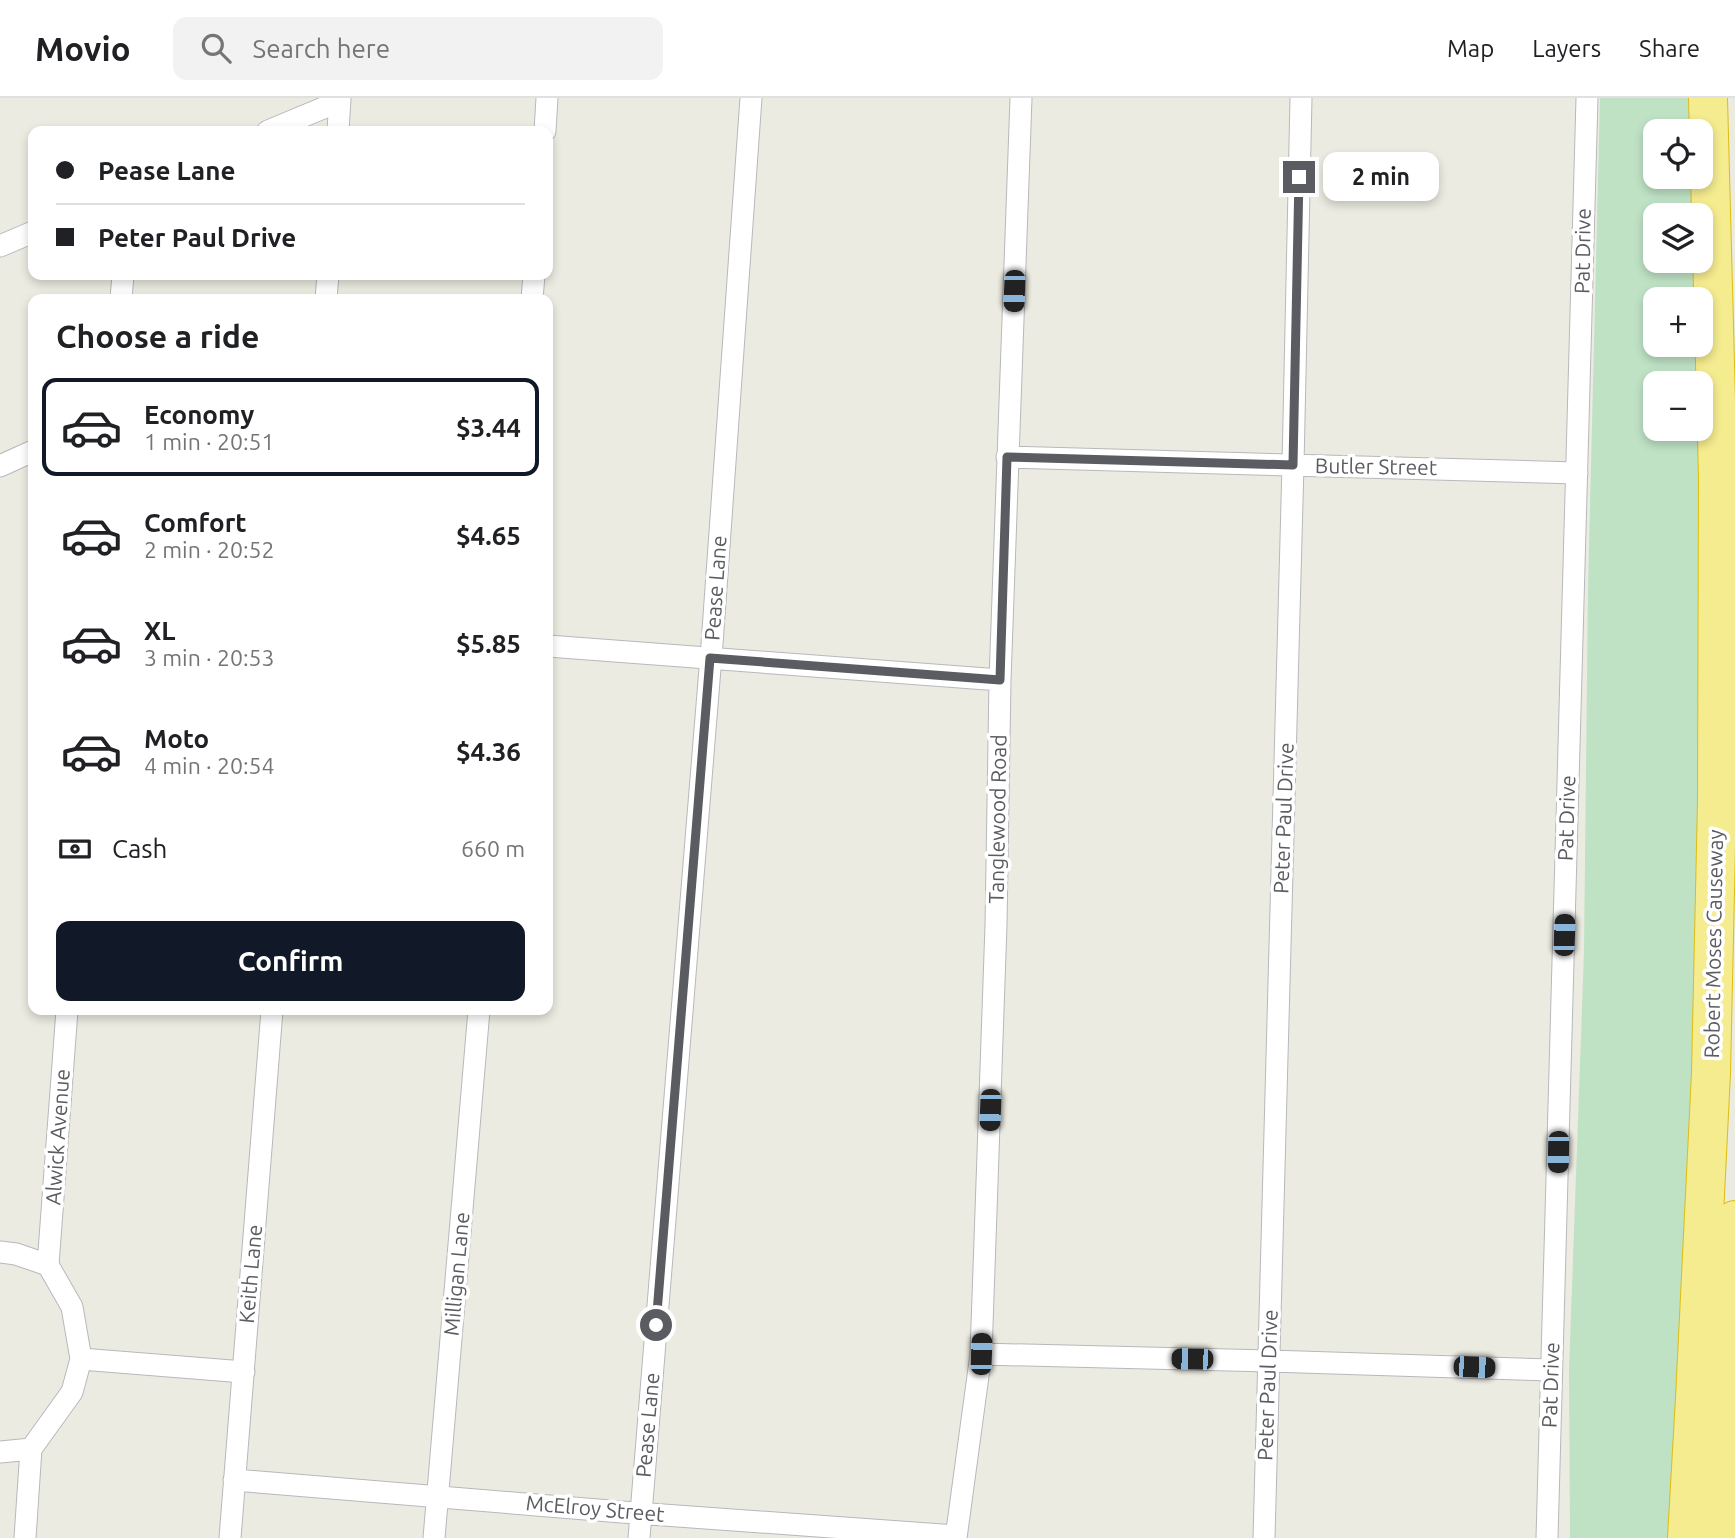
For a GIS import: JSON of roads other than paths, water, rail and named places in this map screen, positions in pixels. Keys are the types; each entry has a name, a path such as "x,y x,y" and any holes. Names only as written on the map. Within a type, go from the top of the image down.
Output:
{"highway":[{"name":"Robert Moses Causeway","path":"1687,1538 1710,1086 1717,802 1718,477 1708,98"},
{"path":"1716,1538 1735,1220"}],"street":[{"path":"545,126 547,98"},
{"name":"Pease Lane","path":"639,1538 710,658 751,98"},
{"name":"Tanglewood Road","path":"956,1537 981,1354 1007,457 1021,98"},
{"name":"Peter Paul Drive","path":"1264,1538 1301,98"},
{"name":"Pat Drive","path":"1547,1538 1587,98"},
{"path":"279,126 340,99 338,126"},
{"path":"0,246 28,234"},
{"path":"0,466 28,453"},
{"name":"Butler Street","path":"1007,457 1577,473"},
{"path":"553,646 1000,680"},
{"name":"Alwick Avenue","path":"48,1265 67,1015"},
{"name":"Keith Lane","path":"230,1538 272,1015"},
{"name":"Milligan Lane","path":"434,1538 479,1015"},
{"path":"0,1252 16,1254 48,1265 72,1307 81,1359 72,1392 31,1449 25,1538"},
{"path":"981,1354 1551,1370"},
{"path":"81,1359 244,1372"},
{"path":"0,1451 31,1449"},
{"name":"McElroy Street","path":"234,1480 956,1537"}]}
